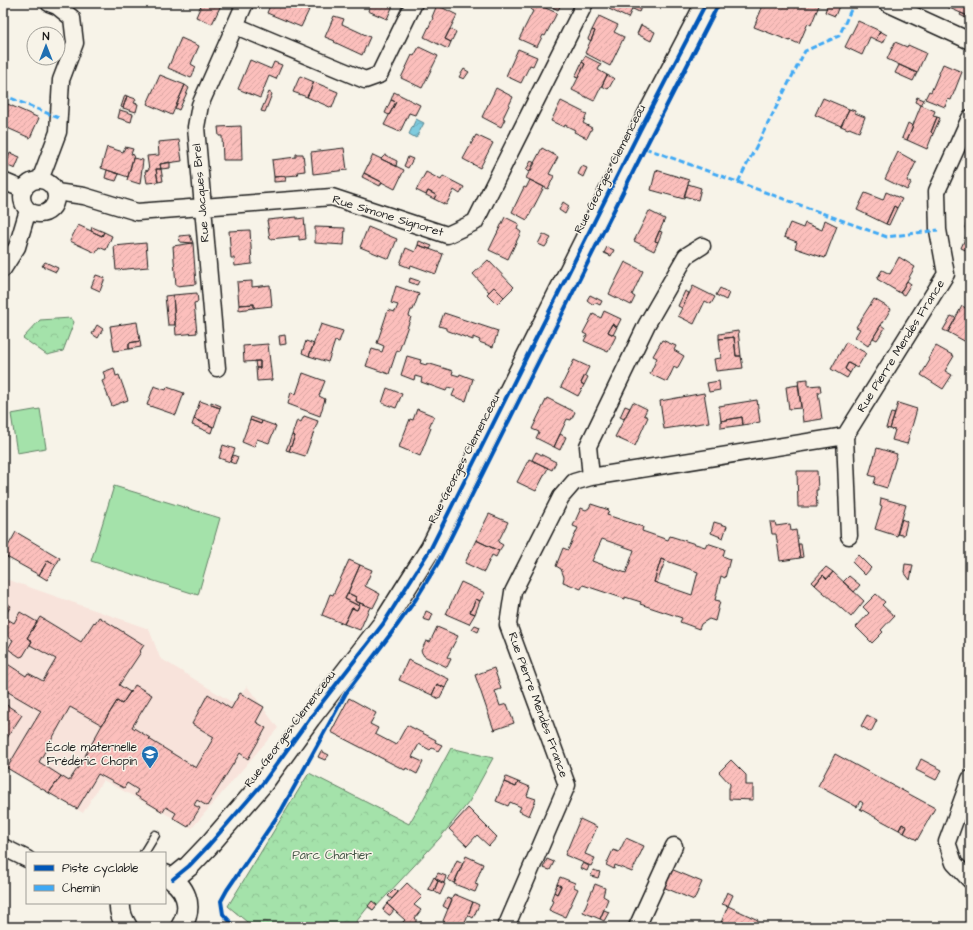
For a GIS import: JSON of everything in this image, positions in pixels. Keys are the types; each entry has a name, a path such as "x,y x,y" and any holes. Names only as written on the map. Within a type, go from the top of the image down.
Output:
{"street":[{"path":"40,180 58,132 61,80 75,43 72,18 57,6 49,3"},
{"name":"Rue Jacques Brel","path":"216,368 196,127 200,105 245,3"},
{"path":"236,26 365,80 379,75 414,3"},
{"name":"Rue Simone Signoret","path":"56,192 84,196 137,212 332,197 447,235 474,222 585,3"},
{"name":"Rue Georges Clemenceau","path":"169,877 189,866 263,783 310,718 383,624 431,548 640,130 706,3"},
{"path":"887,3 970,41"},
{"name":"Rue Pierre Mendès France","path":"510,926 567,785 508,625 513,592 561,497 574,482 591,477 845,436 946,274 938,230 937,191 970,118"},
{"path":"40,180 50,183 56,192 57,197 56,203 49,212 38,215 33,214 24,206 22,195 26,186 30,182 40,180"},
{"path":"3,181 24,190"},
{"path":"3,269 17,247 28,210"},
{"path":"591,477 588,446 594,433 651,317 686,256 702,246"},
{"path":"845,436 849,536"},
{"path":"970,779 947,842 954,863 970,880"},
{"path":"637,927 674,846"},
{"path":"3,847 26,858"},
{"path":"169,877 181,886 186,896 188,906 182,927"}],"lane":[{"path":"145,852 155,835"}],"shaded area":[{"path":"3,578 149,629 160,658 233,703 247,686 278,728 192,828 103,780 83,813 3,765"}],"green space":[{"path":"71,318 74,322 63,351 47,355 23,338 40,320"},
{"path":"40,409 46,448 17,453 11,414"},
{"path":"114,486 220,518 198,595 91,561"},
{"name":"Parc Chartier","path":"451,748 493,758 469,802 439,839 373,910 368,907 352,927 253,927 228,906 309,773 409,824"}],"water":[{"path":"416,119 424,123 416,138 409,134"}],"building":[{"path":"202,3 222,3 212,24 196,17"},
{"path":"271,3 295,3 309,10 301,27 267,13"},
{"path":"371,3 394,3 387,19 368,11"},
{"path":"534,3 557,13 545,36 543,35 537,47 519,39 533,11 531,10"},
{"path":"545,3 562,3 558,10"},
{"path":"612,3 635,3 628,18 609,9"},
{"path":"635,3 643,3 639,12 633,9"},
{"path":"764,3 820,3 811,25 808,23 799,44 754,27"},
{"path":"828,3 839,6 835,16 825,12"},
{"path":"948,3 970,3 970,17 947,7"},
{"path":"437,5 457,15 445,39 451,42 448,49 424,37"},
{"path":"961,13 970,17 970,20 960,15"},
{"path":"334,16 344,19 342,24 370,37 362,55 325,37"},
{"path":"599,16 618,25 614,32 624,37 610,66 585,53 595,31 592,30"},
{"path":"858,21 880,31 876,40 870,37 862,55 845,47"},
{"path":"641,25 655,32 651,41 637,34"},
{"path":"450,29 456,32 451,42 445,39"},
{"path":"592,30 595,31 591,41 588,39"},
{"path":"880,31 887,35 883,43 876,40"},
{"path":"181,38 199,46 191,64 196,67 191,78 168,68"},
{"path":"895,42 907,47 908,45 926,53 917,73 887,59"},
{"path":"419,47 438,56 422,88 401,78 412,55 414,56"},
{"path":"518,49 537,57 533,66 530,65 521,83 506,76"},
{"path":"585,56 601,64 598,70 607,75 594,101 572,90 585,64 582,62"},
{"path":"250,60 271,69 274,62 282,65 276,79 269,76 260,98 238,89"},
{"path":"582,62 585,64 578,78 575,77"},
{"path":"943,64 962,72 951,100 948,99 945,107 925,99 929,91 931,92"},
{"path":"899,65 917,73 913,81 895,73"},
{"path":"464,69 469,72 464,79 459,77"},
{"path":"160,75 185,85 172,115 147,104"},
{"path":"607,75 614,79 608,89 602,86"},
{"path":"300,76 314,82 307,97 293,92"},
{"path":"314,82 338,92 332,108 307,97"},
{"path":"185,85 189,88 179,110 175,108"},
{"path":"496,88 513,97 503,118 505,119 501,127 482,117"},
{"path":"269,92 272,94 265,112 261,111"},
{"path":"394,92 420,105 415,115 409,113 400,132 384,125 396,102 391,100"},
{"path":"125,95 127,96 123,108 121,107"},
{"path":"127,96 136,99 134,103 138,104 136,112 123,108"},
{"path":"917,97 924,100 921,105 915,102"},
{"path":"823,98 849,109 841,126 815,115"},
{"path":"391,100 396,102 389,115 385,113"},
{"path":"561,101 587,114 583,123 592,128 587,138 574,132 575,130 565,125 564,127 551,121"},
{"path":"3,102 39,118 30,138 3,126"},
{"path":"921,105 935,111 933,116 937,117 931,132 933,134 927,149 907,140"},
{"path":"849,109 865,117 859,132 841,126"},
{"path":"120,110 133,114 131,122 118,118"},
{"path":"937,117 940,118 933,134 931,132"},
{"path":"908,123 913,126 907,140 902,138"},
{"path":"241,126 242,160 223,160 222,136 219,136 218,127"},
{"path":"476,135 493,143 480,168 463,159"},
{"path":"179,140 182,161 160,164 161,169 156,169 158,182 147,183 145,171 149,170 147,156 159,155 158,142"},
{"path":"107,147 123,152 125,147 133,149 131,154 134,155 128,177 101,168"},
{"path":"344,148 347,170 313,174 311,152"},
{"path":"542,148 558,157 549,174 554,176 548,189 526,178"},
{"path":"898,152 916,162 907,181 911,183 907,190 885,179"},
{"path":"10,153 20,157 15,169 6,165"},
{"path":"296,154 303,154 305,171 297,172 298,175 274,177 272,160 296,157"},
{"path":"373,155 404,170 395,189 364,173"},
{"path":"385,155 397,161 396,166 381,159"},
{"path":"408,157 413,159 408,168 404,166"},
{"path":"133,158 143,160 140,184 127,180"},
{"path":"531,161 535,163 530,172 526,170"},
{"path":"170,162 170,168 161,169 160,164"},
{"path":"582,166 587,168 583,177 578,174"},
{"path":"156,169 161,169 163,181 158,182"},
{"path":"107,170 119,174 116,181 105,178"},
{"path":"656,170 689,180 684,199 651,190"},
{"path":"426,172 441,180 443,176 464,187 460,194 454,190 446,205 434,199 436,195 428,191 426,195 416,190"},
{"path":"364,173 382,182 380,186 362,177"},
{"path":"285,176 286,181 274,182 274,177"},
{"path":"530,180 544,187 527,220 512,212 524,187 526,188"},
{"path":"688,184 701,188 698,200 684,196"},
{"path":"428,191 436,195 434,199 426,195"},
{"path":"886,192 902,199 897,208 894,206 886,224 857,210 865,193 883,200"},
{"path":"563,202 569,206 565,214 559,210"},
{"path":"894,206 897,208 889,225 886,224"},
{"path":"649,211 665,219 655,241 658,242 654,251 634,241"},
{"path":"970,215 970,252 961,248 967,234 965,227"},
{"path":"297,217 297,219 304,218 306,239 299,240 299,236 270,239 267,220"},
{"path":"505,217 519,224 517,229 521,232 508,259 489,250"},
{"path":"825,220 837,226 825,258 795,248 797,242 784,237 790,223 803,228 805,223 822,230"},
{"path":"78,225 102,236 104,232 112,236 106,250 99,247 96,253 70,241"},
{"path":"92,227 104,232 102,236 91,231"},
{"path":"315,227 345,228 344,245 315,243"},
{"path":"368,227 397,239 389,259 360,247"},
{"path":"250,230 252,264 235,266 234,258 231,258 229,231"},
{"path":"659,231 662,232 658,242 655,241"},
{"path":"543,234 551,238 545,247 538,244"},
{"path":"190,235 193,243 180,242 179,236"},
{"path":"419,241 432,246 430,249 418,245"},
{"path":"146,243 148,267 116,270 114,246"},
{"path":"193,243 196,284 176,286 173,246"},
{"path":"418,245 443,254 436,274 411,265 410,268 400,264 406,248 415,252"},
{"path":"607,247 614,250 611,256 604,253"},
{"path":"899,257 915,267 900,293 877,279 882,270 890,274"},
{"path":"488,260 514,287 504,297 494,287 489,292 473,274"},
{"path":"45,262 58,268 56,272 42,266"},
{"path":"625,262 643,271 632,295 635,297 631,305 609,294"},
{"path":"96,275 105,278 100,291 91,287"},
{"path":"410,278 419,281 417,285 409,282"},
{"path":"252,281 252,287 270,285 272,306 254,308 254,304 239,305 237,282"},
{"path":"907,281 911,284 904,295 900,293"},
{"path":"396,286 419,294 413,310 411,310 409,316 411,317 389,374 366,366 372,349 382,352 384,346 377,343 388,310 395,312 398,305 391,303"},
{"path":"693,286 715,297 711,304 705,301 694,324 678,316"},
{"path":"494,287 504,297 497,304 487,294"},
{"path":"720,288 729,293 726,300 716,295"},
{"path":"685,291 689,293 682,308 678,306"},
{"path":"197,293 198,302 194,303 197,333 176,335 173,295"},
{"path":"173,295 175,325 168,325 165,296"},
{"path":"590,295 602,301 600,305 596,303 592,304 587,300"},
{"path":"874,299 891,309 868,346 855,337 860,329 856,327"},
{"path":"254,304 254,308 239,310 239,305"},
{"path":"962,306 970,310 970,335 966,342 948,332"},
{"path":"604,311 621,319 617,327 612,324 608,332 616,336 608,352 584,341 587,335 583,333 593,314 601,318"},
{"path":"444,313 498,331 493,347 479,342 480,340 473,337 473,340 439,326"},
{"path":"951,316 956,318 948,332 943,330"},
{"path":"137,322 140,341 129,343 129,349 114,351 110,326"},
{"path":"321,324 343,331 339,342 335,341 328,362 309,356"},
{"path":"612,324 617,327 613,335 608,332"},
{"path":"97,325 103,329 98,338 92,334"},
{"path":"881,325 885,328 877,340 873,338"},
{"path":"738,331 741,356 736,356 734,337 719,339 719,334"},
{"path":"285,335 286,344 280,345 279,336"},
{"path":"734,337 736,356 741,356 743,368 716,371 714,359 721,358 719,339"},
{"path":"662,340 676,346 674,350 684,356 677,369 674,367 667,382 650,374 657,358 653,356"},
{"path":"140,341 141,347 129,349 129,343"},
{"path":"306,341 314,344 309,356 302,353"},
{"path":"846,342 866,353 857,368 848,363 845,369 850,373 847,378 831,369"},
{"path":"268,344 272,380 257,381 256,368 260,368 260,361 244,362 243,346"},
{"path":"936,346 954,356 945,371 952,375 943,389 921,375"},
{"path":"407,356 421,360 420,363 426,365 427,363 453,371 452,374 459,376 460,374 473,379 466,401 452,396 455,389 448,387 446,391 421,382 422,378 415,376 414,380 401,375"},
{"path":"574,360 589,367 581,383 584,385 578,396 561,387"},
{"path":"255,361 260,361 260,368 256,368"},
{"path":"848,363 854,366 850,373 845,369"},
{"path":"114,368 116,376 119,375 128,400 112,406 102,381 106,379 103,372"},
{"path":"303,373 325,381 319,396 325,399 320,416 288,404 291,392 296,394"},
{"path":"585,375 588,377 584,385 581,383"},
{"path":"808,379 808,386 820,385 821,392 818,392 822,419 803,422 798,380"},
{"path":"719,381 720,390 709,392 707,383"},
{"path":"798,385 801,408 789,409 786,387"},
{"path":"154,386 166,390 167,387 184,393 176,415 147,405"},
{"path":"387,388 402,394 396,408 382,403"},
{"path":"704,393 709,422 664,429 660,401"},
{"path":"547,398 575,412 571,420 567,419 554,447 536,438 539,432 532,429"},
{"path":"757,400 760,422 743,425 742,417 721,421 719,406"},
{"path":"200,401 220,408 214,427 194,419"},
{"path":"211,402 221,406 220,408 211,405"},
{"path":"633,402 647,409 644,415 648,417 635,446 615,437"},
{"path":"898,403 917,409 907,444 892,440 895,430 890,429"},
{"path":"625,406 630,408 624,419 620,417"},
{"path":"417,409 434,416 420,456 399,447 410,419 413,420"},
{"path":"891,413 895,414 890,429 886,428"},
{"path":"304,416 318,421 305,456 289,451 295,436 292,435 297,420 301,422"},
{"path":"251,417 262,421 261,424 250,420"},
{"path":"742,417 743,425 721,428 721,421"},
{"path":"194,419 213,427 211,433 192,425"},
{"path":"250,420 261,424 262,421 276,426 269,443 257,439 254,447 242,442"},
{"path":"560,434 566,437 560,450 554,447"},
{"path":"292,435 295,436 289,451 286,450"},
{"path":"223,445 235,449 230,462 219,458"},
{"path":"877,448 897,454 887,488 874,484 876,477 869,475"},
{"path":"536,452 556,462 552,470 532,460"},
{"path":"233,455 238,457 235,464 230,462"},
{"path":"529,459 548,468 536,491 517,482"},
{"path":"797,471 817,471 817,507 798,507"},
{"path":"881,498 906,505 897,536 875,529 882,506 880,505"},
{"path":"591,504 609,510 607,515 643,527 642,531 668,540 670,536 705,547 707,543 725,549 723,556 730,559 725,578 721,576 715,600 720,601 715,621 709,619 701,624 699,629 680,622 682,618 640,604 641,602 625,597 625,599 583,585 581,589 563,582 564,577 561,569 556,566 563,548 568,550 578,528 573,526 581,508 586,510","holes":["602,539 634,550 626,573 592,561","661,559 698,572 692,595 654,582"]},
{"path":"489,514 508,522 498,542 503,545 499,551 476,540"},
{"path":"901,519 907,522 904,535 897,534"},
{"path":"714,522 727,526 723,538 711,533"},
{"path":"770,522 775,522 776,526 790,524 791,531 796,530 800,558 780,561 776,534 772,534"},
{"path":"16,532 60,558 56,565 48,560 39,575 3,555"},
{"path":"476,540 499,551 496,557 492,555 484,572 465,563"},
{"path":"798,544 801,544 803,557 800,558"},
{"path":"858,555 871,568 865,575 852,562"},
{"path":"661,559 665,561 657,583 654,582"},
{"path":"48,560 56,565 47,580 39,575"},
{"path":"349,560 360,565 345,599 359,606 357,610 352,608 344,624 322,615 330,594 333,595"},
{"path":"905,564 913,565 910,580 904,572"},
{"path":"360,565 372,570 365,586 380,594 373,608 355,601 356,597 348,593"},
{"path":"826,567 833,572 827,579 823,575 815,585 812,582"},
{"path":"833,572 864,601 851,617 815,585 823,575 827,579"},
{"path":"849,576 860,585 854,592 843,582"},
{"path":"461,582 485,593 480,601 476,599 470,612 475,614 469,624 446,614"},
{"path":"348,593 356,597 355,601 360,603 359,606 345,599"},
{"path":"876,594 885,602 882,605 894,616 881,630 883,632 872,643 856,627 869,613 863,607"},
{"path":"476,599 480,601 475,614 470,612"},
{"path":"3,601 11,606 4,617 14,623 20,612 37,622 27,638 32,641 23,656 20,657 8,649 13,640 8,637 3,639"},
{"path":"360,603 370,607 360,630 344,624 352,608 357,610"},
{"path":"426,611 433,614 430,621 423,619"},
{"path":"40,617 81,642 99,617 144,645 119,685 130,692 122,704 117,701 102,725 70,707 39,762 61,776 49,793 7,768 41,711 3,689 3,669 6,663 26,676 28,673 43,681 56,659 30,645 32,641 27,638"},
{"path":"475,625 480,627 478,632 472,629"},
{"path":"437,627 458,636 447,657 451,659 447,667 424,656 421,651 426,641 430,642"},
{"path":"408,660 449,679 445,688 437,684 432,695 399,680"},
{"path":"494,668 501,689 495,691 500,706 507,704 514,723 494,730 475,675"},
{"path":"437,684 445,688 439,699 432,695"},
{"path":"135,685 152,695 132,727 196,768 214,737 192,724 208,694 231,709 240,693 264,707 256,722 266,728 248,759 240,753 207,806 197,800 194,805 200,808 188,827 173,818 176,813 166,807 163,812 135,795 138,790 127,783 124,788 98,774 77,809 49,793 61,776 69,781 117,701 122,704"},
{"path":"349,698 376,713 370,724 378,728 375,734 396,745 407,725 436,740 435,742 442,745 438,751 432,748 430,750 419,744 412,757 423,762 417,774 389,762 331,732"},
{"path":"5,704 22,715 3,744 3,707"},
{"path":"867,715 877,720 871,732 861,726"},
{"path":"321,751 329,755 325,760 318,757"},
{"path":"835,754 935,808 917,840 904,833 907,827 902,824 899,830 860,809 863,803 860,801 857,807 818,786"},
{"path":"921,759 942,770 936,780 916,770"},
{"path":"731,760 746,775 746,785 753,785 753,800 729,799 730,784 719,772"},
{"path":"506,777 518,782 516,787 504,782"},
{"path":"504,782 516,787 518,782 530,787 527,796 536,799 529,816 519,811 521,807 510,802 508,806 496,801"},
{"path":"468,808 497,837 489,846 477,835 467,846 449,829"},
{"path":"580,819 597,827 585,854 595,858 591,866 565,855"},
{"path":"902,824 907,827 904,833 899,830"},
{"path":"626,838 644,846 632,872 615,865 614,869 606,865 613,850 619,852"},
{"path":"466,856 483,864 475,884 478,885 475,892 454,884"},
{"path":"547,859 554,862 550,870 543,868"},
{"path":"457,860 463,863 454,883 448,880"},
{"path":"583,863 589,866 587,871 580,868"},
{"path":"671,869 702,882 694,900 663,887"},
{"path":"593,870 600,872 598,878 591,876"},
{"path":"438,873 446,876 444,883 435,878"},
{"path":"434,877 438,881 434,891 428,889"},
{"path":"560,877 575,883 574,887 578,889 565,917 549,910 553,901 551,900 554,892 557,894 561,886 557,884"},
{"path":"438,881 445,884 440,895 434,891"},
{"path":"407,883 422,897 414,905 421,910 415,918 416,922 411,927 405,927 401,924 405,920 387,904"},
{"path":"557,884 561,886 557,894 554,892"},
{"path":"595,884 605,888 603,896 608,899 600,919 583,912"},
{"path":"395,889 398,892 392,899 388,896"},
{"path":"727,892 733,895 728,906 722,904"},
{"path":"454,894 473,902 463,927 455,927 443,921"},
{"path":"447,898 452,900 448,909 443,906"},
{"path":"372,901 377,905 373,910 368,906"},
{"path":"473,902 479,905 473,918 468,915"},
{"path":"387,904 394,910 390,915 383,910"},
{"path":"728,906 758,920 755,927 724,927 720,925"},
{"path":"604,910 609,912 604,921 600,919"},
{"path":"420,922 430,927 416,927"}],"marked path":[{"path":"738,182 805,51 839,36 854,3"},
{"path":"3,95 59,118"},
{"path":"645,148 887,237 938,230"}],"cycle path":[{"path":"173,879 189,866 209,845 263,783 310,718 383,624 431,548 640,130 706,3"},
{"path":"235,927 223,914 221,901 281,811 346,693 416,599 438,563 719,3"}],"place":[{"name":"École maternelle Frédéric Chopin","path":"150,769"}]}
